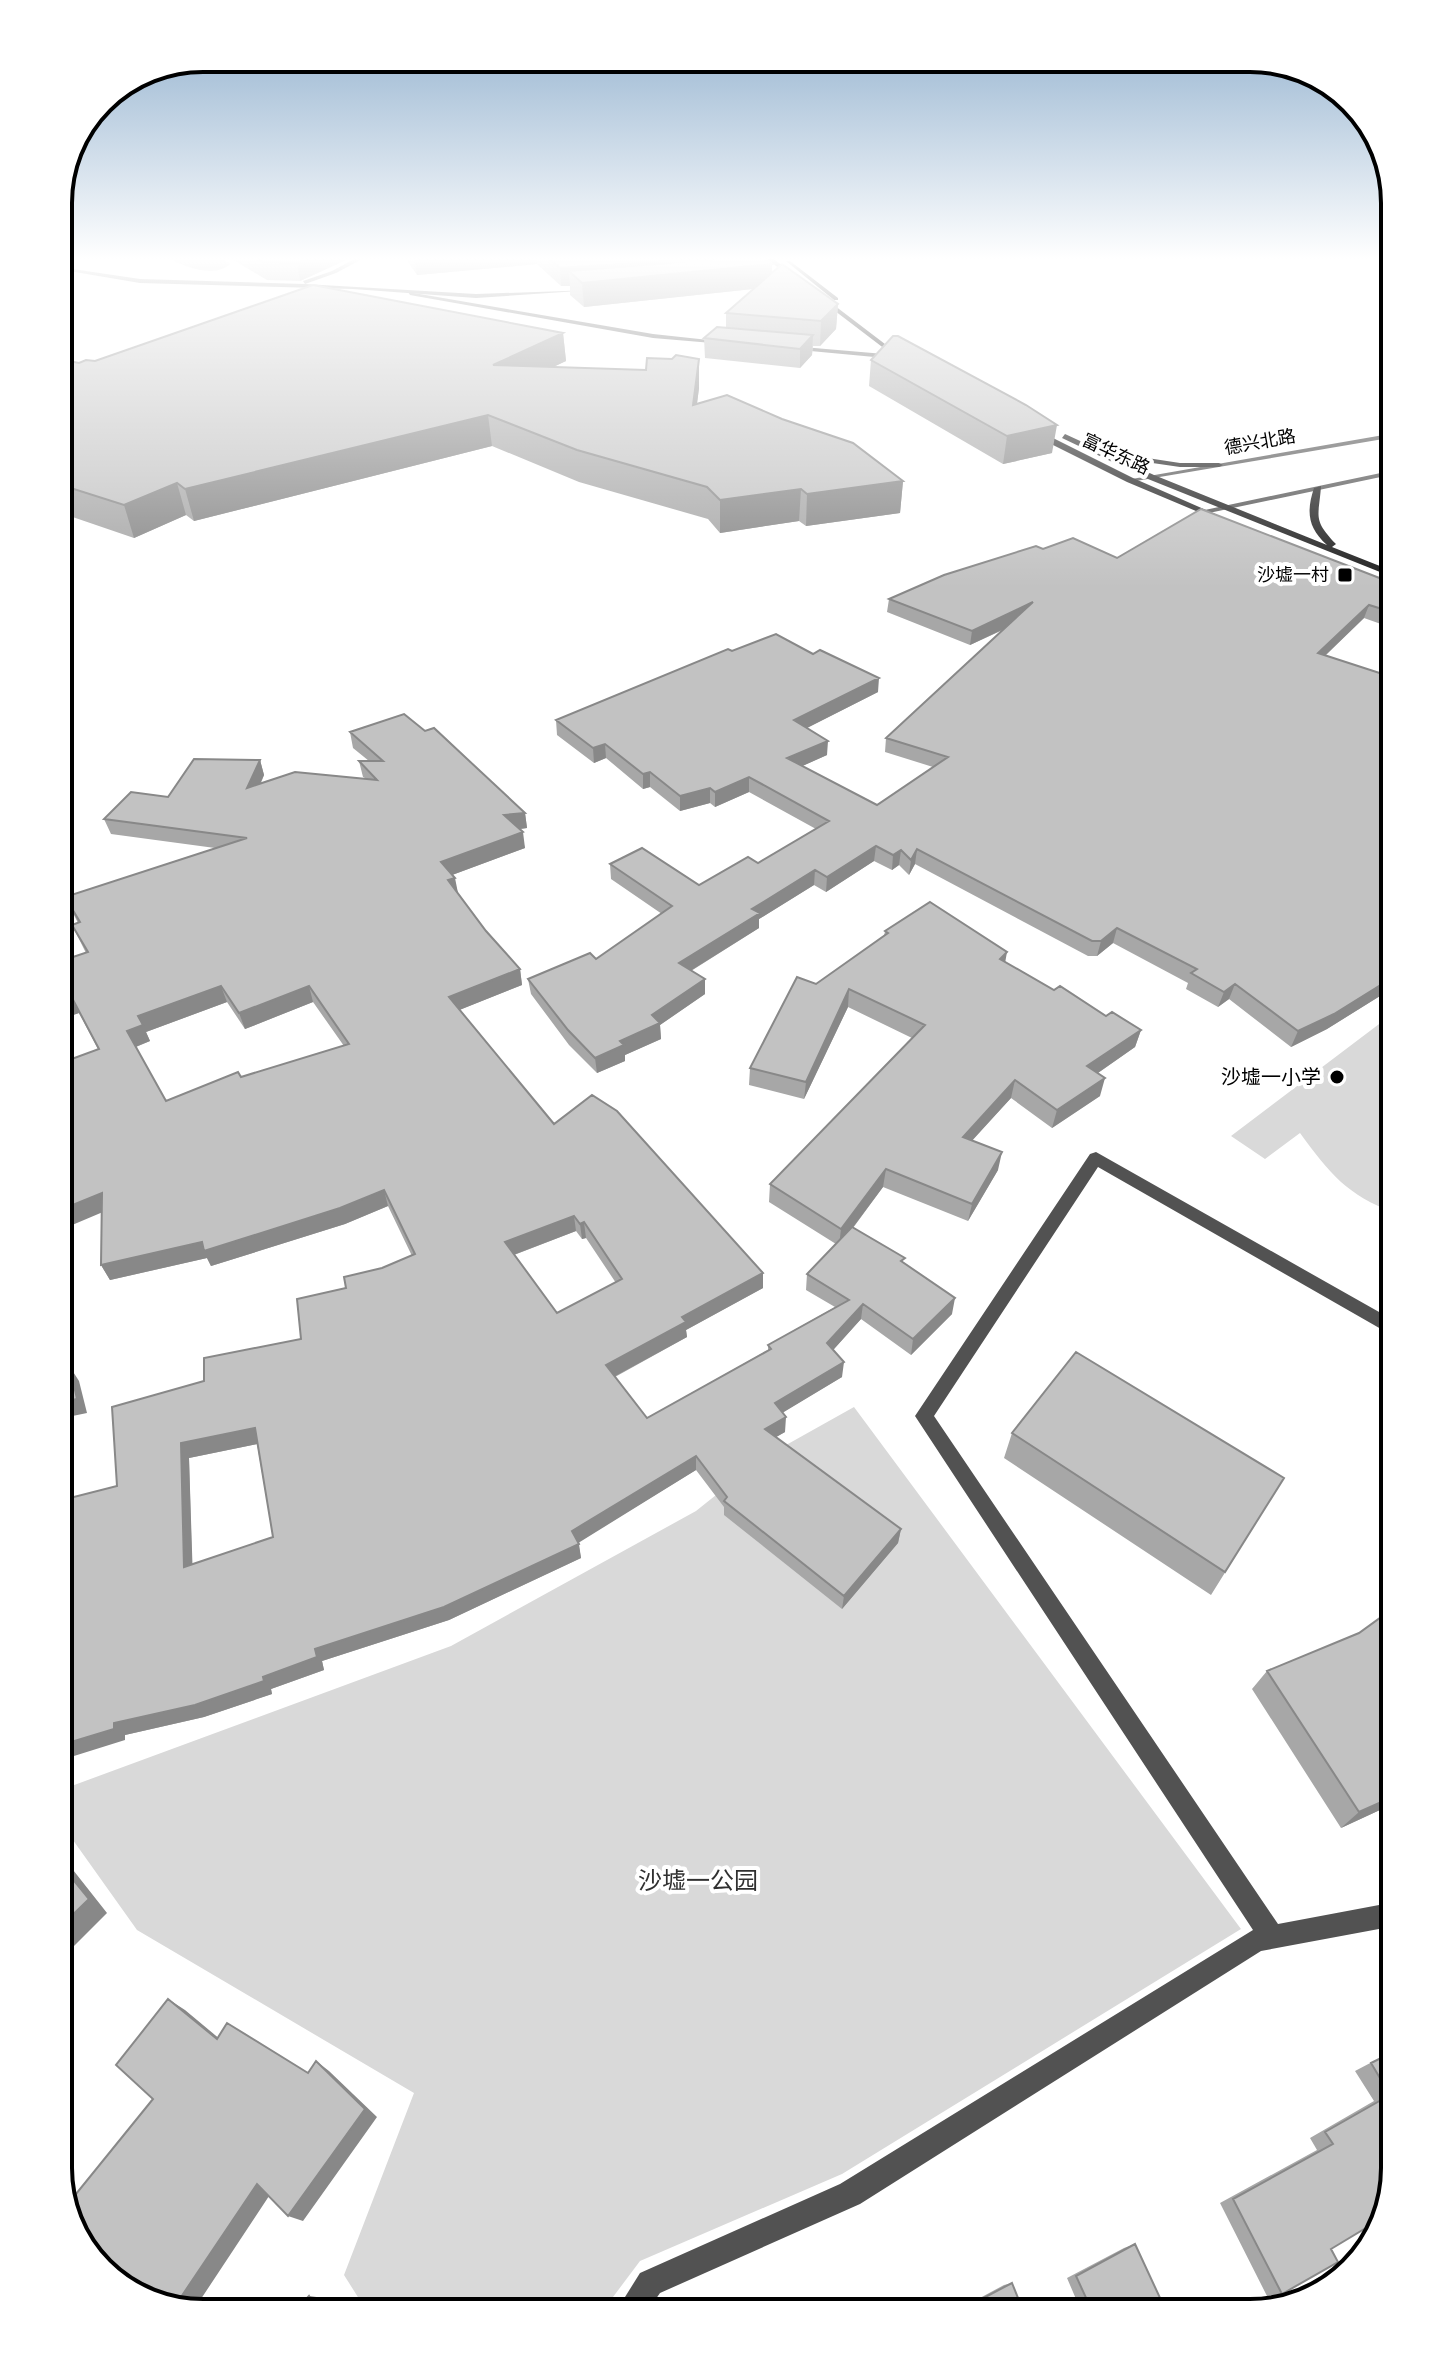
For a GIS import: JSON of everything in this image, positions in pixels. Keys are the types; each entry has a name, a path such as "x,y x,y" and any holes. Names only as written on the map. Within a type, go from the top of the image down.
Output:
{"main road":[{"name":"富华东路","path":"1037,422 1151,477 1381,570"},
{"name":"富华东路","path":"1024,427 1130,480 1231,521"},
{"path":"1099,452 1180,465 1219,465"},
{"path":"1318,488 1311,508 1316,532 1345,556"},
{"path":"1271,537 1381,580"}],"street":[{"name":"德兴北路","path":"1130,480 1381,437"},
{"path":"1204,511 1381,475"},
{"path":"1272,1937 924,1416 1096,1158 1381,1322"},
{"path":"639,2299 650,2283 850,2194 1257,1940 1381,1917"}],"green space":[{"path":"1381,1023 1381,1207 1341,1182 1300,1133 1265,1159 1231,1136"},
{"name":"沙墟一公园","path":"854,1407 1241,1929 842,2174 640,2261 612,2299 359,2299 344,2275 414,2093 137,1930 72,1839 72,1786 451,1646 696,1511 761,1459"}],"building":[{"path":"72,367 543,367 646,370 646,367 698,367 693,405 727,395 782,419 853,443 903,481 807,494 801,489 720,500 707,487 577,450 488,415 185,489 177,483 124,505 72,488"},
{"path":"883,367 955,367 1057,425 1007,436"},
{"path":"1201,509 1381,579 1381,609 1369,605 1318,653 1381,673 1381,985 1334,1014 1298,1031 1235,984 1224,992 1191,973 1197,969 1117,928 1101,941 1092,941 917,849 911,860 901,850 893,855 876,846 827,877 815,870 752,909 760,913 679,963 705,979 652,1015 660,1023 620,1041 624,1045 595,1058 568,1030 528,979 590,953 596,959 672,906 610,864 642,848 699,885 748,857 758,863 829,821 749,777 715,792 710,788 680,796 650,772 643,774 605,744 593,748 556,720 728,649 732,651 776,634 813,654 820,650 879,678 794,720 828,741 787,758 877,805 948,757 886,738 1033,602 972,631 889,599 944,575 1036,546 1043,549 1073,538 1117,558"},
{"path":"404,714 425,731 434,728 525,813 504,815 523,832 441,862 455,878 448,880 486,931 520,969 449,997 554,1124 592,1095 617,1111 763,1273 682,1317 686,1322 606,1365 647,1418 771,1349 768,1345 849,1300 807,1274 852,1227 905,1258 901,1261 955,1298 913,1339 863,1304 827,1343 844,1362 775,1403 786,1417 765,1429 901,1529 844,1596 724,1501 727,1497 696,1456 572,1531 579,1544 444,1607 315,1649 317,1657 263,1677 264,1681 195,1705 114,1723 114,1729 72,1742 72,1497 117,1486 112,1407 204,1381 204,1358 301,1339 297,1299 346,1288 344,1277 382,1268 415,1254 384,1190 340,1208 204,1251 202,1242 101,1265 102,1193 72,1205 72,1059 99,1049 72,998 72,957 88,952 72,925 80,922 72,909 72,895 247,838 104,819 131,792 168,797 194,759 260,760 247,788 295,772 377,780 359,761 383,761 350,732","holes":["221,986 239,1013 309,986 349,1044 241,1077 238,1072 166,1101 127,1031 143,1025 138,1016","574,1216 580,1224 584,1222 622,1279 557,1313 505,1242","255,1428 273,1537 184,1567 181,1443"]},
{"path":"930,902 1007,952 1000,959 1054,990 1060,986 1106,1016 1112,1012 1141,1030 1087,1066 1105,1078 1057,1110 1015,1080 963,1137 1002,1152 972,1204 886,1169 841,1229 770,1184 925,1025 849,989 806,1082 750,1068 797,977 816,984 888,933 885,931"},
{"path":"1076,1352 1284,1478 1225,1572 1012,1433"},
{"path":"72,1376 77,1399 72,1400"},
{"path":"1381,1617 1381,1802 1359,1812 1267,1671 1359,1633"},
{"path":"72,1878 89,1899 72,1915"},
{"path":"168,1999 217,2039 227,2023 308,2073 316,2061 365,2109 288,2216 257,2184 181,2297 177,2296 145,2286 117,2267 94,2241 76,2202 75,2195 153,2099 116,2065"},
{"path":"1381,2058 1381,2080 1371,2063"},
{"path":"1381,2100 1381,2168 1374,2210 1367,2227 1331,2249 1338,2262 1282,2294 1233,2199 1333,2144 1325,2132"},
{"path":"1135,2244 1161,2299 1087,2299 1076,2276"},
{"path":"1012,2283 1018,2299 982,2299"}],"place":[{"name":"沙墟一村","path":"1345,575"},
{"name":"沙墟一小学","path":"1337,1077"}]}
